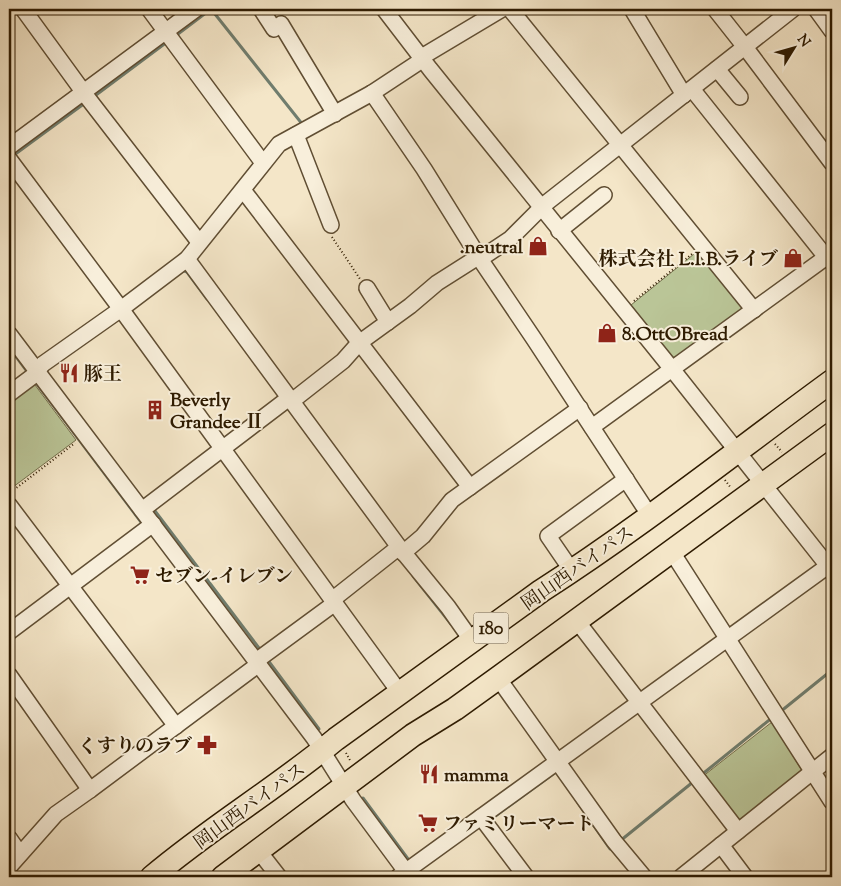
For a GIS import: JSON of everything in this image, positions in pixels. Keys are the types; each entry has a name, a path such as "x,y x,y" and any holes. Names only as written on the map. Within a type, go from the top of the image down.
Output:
{"highway":[{"name":"岡山西バイパス","path":"152,877 227,819 333,750 400,693 650,516 832,381"},
{"name":"180","path":"223,877 414,735 455,709 832,434"}],"street":[{"path":"23,9 87,97 199,242"},
{"path":"149,9 263,163"},
{"path":"9,147 87,97 169,36 196,9"},
{"path":"261,9 274,29 281,24 335,114"},
{"path":"9,334 142,510 333,750 344,786 408,872 484,821 554,765 725,640 831,566 559,231 384,9"},
{"path":"9,394 33,376 43,364 122,309 186,259 279,144 372,93 416,64 481,14 502,9"},
{"path":"510,9 754,310"},
{"path":"592,427 829,255 692,93 632,9"},
{"path":"714,9 832,163"},
{"path":"142,510 223,448 343,361 359,343 410,306 437,283 479,261 510,239 541,208 623,149 720,71 745,47 794,9"},
{"path":"816,9 832,31"},
{"path":"720,71 740,97"},
{"path":"372,93 424,169 479,261 577,410 592,427 623,481 650,516"},
{"path":"303,131 331,225"},
{"path":"9,159 122,309 400,693"},
{"path":"243,190 470,487"},
{"path":"559,231 604,195"},
{"path":"186,259 287,401 397,550 448,608 472,641"},
{"path":"367,288 388,322"},
{"path":"9,867 56,814 176,726 397,550 423,536 452,500 577,410"},
{"path":"572,571 548,536 623,481"},
{"path":"9,505 176,726"},
{"path":"9,632 153,524"},
{"path":"672,552 725,640 776,714 811,774 832,802"},
{"path":"577,621 738,831"},
{"path":"9,675 90,790"},
{"path":"498,678 554,765 644,877"},
{"path":"681,877 832,756"},
{"path":"484,821 526,877"},
{"path":"9,838 20,854"},
{"path":"721,845 745,877"},
{"path":"258,850 279,877"}],"path":[{"path":"331,225 328,228 331,235 364,287 367,288"},
{"path":"628,306 702,246"},
{"path":"771,438 784,456"},
{"path":"9,493 78,441"},
{"path":"723,477 732,488"},
{"path":"333,750 352,762"}],"green space":[{"path":"699,250 744,306 743,312 680,358 672,357 631,305"},
{"path":"31,383 35,385 76,440 9,490 9,399"},
{"path":"772,722 804,774 743,822 736,821 702,777"}],"waterway":[{"path":"211,9 303,125"},
{"path":"174,37 211,9"},
{"path":"92,98 167,42"},
{"path":"14,155 85,103"},
{"path":"826,166 832,175"},
{"path":"182,270 187,272 207,299"},
{"path":"9,347 26,370"},
{"path":"37,384 142,521"},
{"path":"154,512 262,652"},
{"path":"413,576 451,624"},
{"path":"267,659 319,729"},
{"path":"780,712 832,670"},
{"path":"700,776 773,717"},
{"path":"490,820 557,773"},
{"path":"620,841 693,782"},
{"path":"363,798 411,863"},
{"path":"578,803 610,849 614,846"},
{"path":"827,806 832,813"}],"place":[{"name":".neutral","path":"538,246"},
{"name":"株式会社 L.I.B.ライブ","path":"793,258"},
{"name":"8.OttOBread","path":"607,333"},
{"name":"豚王","path":"69,373"},
{"name":"Beverly Grandee Ⅱ","path":"155,410"},
{"name":"セブン-イレブン","path":"140,575"},
{"name":"くすりのラブ","path":"207,745"},
{"name":"mamma","path":"429,774"},
{"name":"ファミリーマート","path":"428,823"}]}
